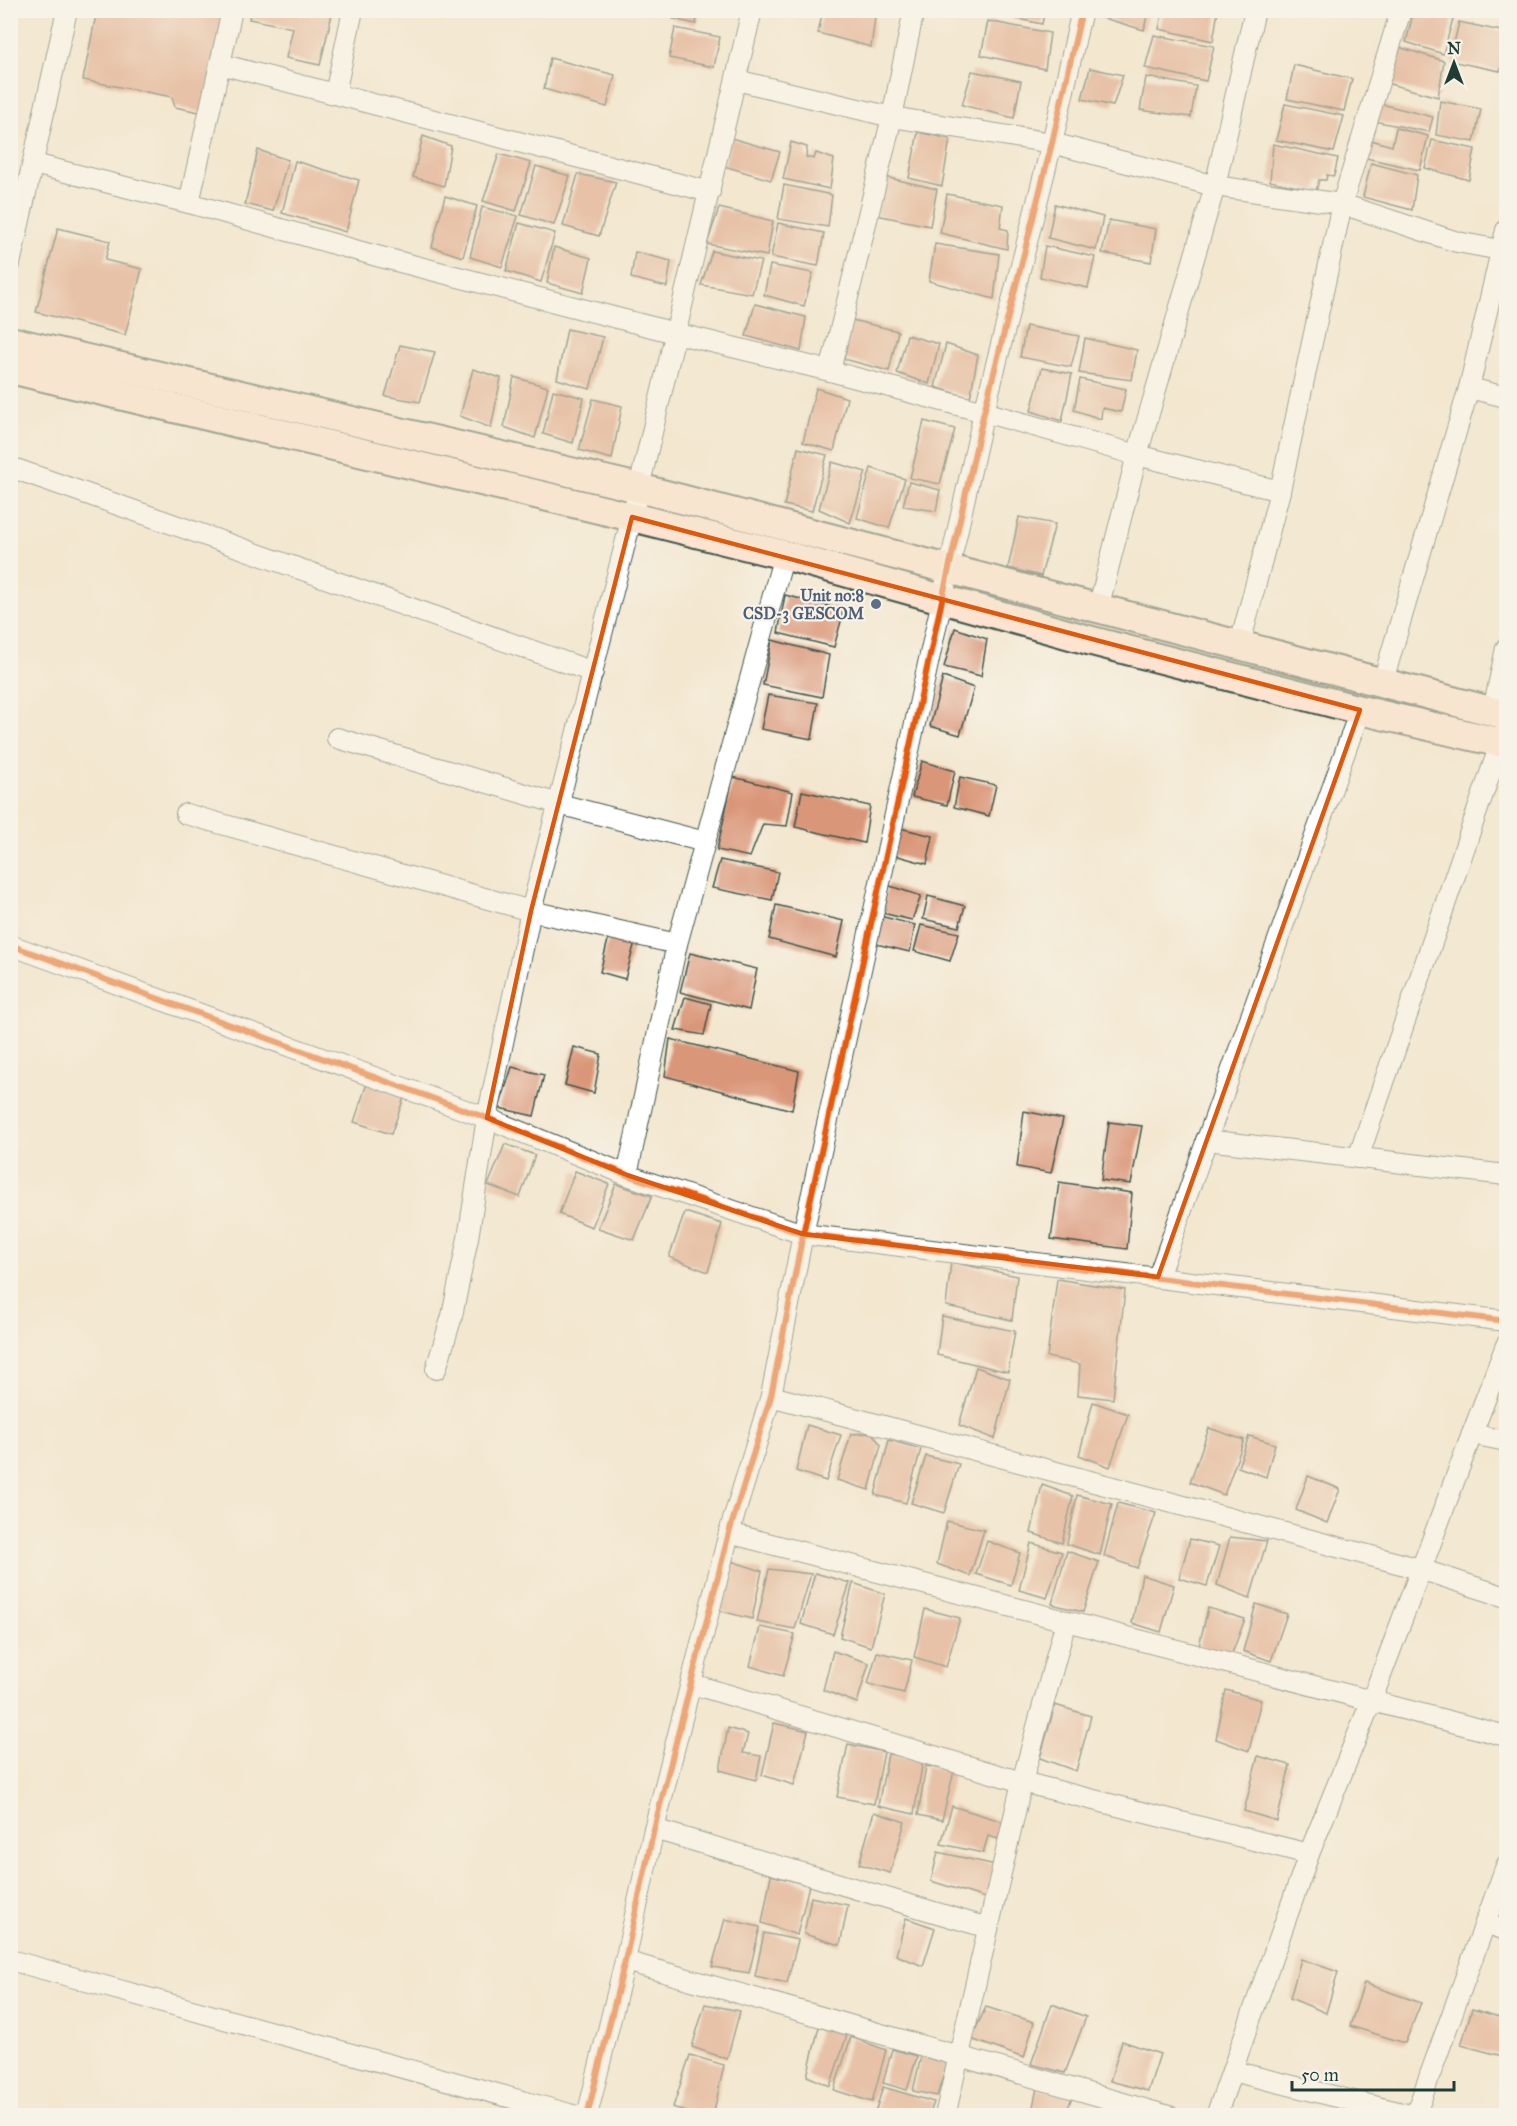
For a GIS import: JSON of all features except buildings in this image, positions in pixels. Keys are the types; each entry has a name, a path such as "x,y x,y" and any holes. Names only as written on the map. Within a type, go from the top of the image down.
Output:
{"street":[{"path":"10,264 67,10"},
{"path":"189,203 232,10"},
{"path":"335,94 353,10"},
{"path":"436,1369 452,1317 462,1272 487,1118 531,911 639,488 752,10"},
{"path":"830,371 892,117 914,10"},
{"path":"587,2115 625,1961 654,1829 729,1533 771,1396 803,1234 984,412 1052,143 1082,10"},
{"path":"1098,609 1137,455 1215,186 1255,10"},
{"path":"1240,644 1280,491 1342,204 1401,10"},
{"path":"220,64 710,192"},
{"path":"736,80 892,117 1052,143 1215,186 1342,204 1457,242 1504,251"},
{"path":"34,164 189,203 373,255 830,371 1137,455 1280,491"},
{"path":"1383,681 1469,388 1504,251 1506,230"},
{"path":"10,341 639,488 949,568 1098,609 1383,681 1503,728"},
{"path":"10,369 632,516 1360,710 1503,728"},
{"path":"1469,388 1506,397"},
{"path":"10,467 592,672"},
{"path":"627,1175 677,944 784,555"},
{"path":"1358,1158 1503,728 1506,648"},
{"path":"1158,1277 1360,710"},
{"path":"337,738 559,804 705,842"},
{"path":"186,814 531,911 677,944"},
{"path":"10,945 487,1118 627,1175 803,1234 1506,1322"},
{"path":"1206,1140 1506,1176"},
{"path":"1216,2115 1309,1854 1371,1702 1506,1345"},
{"path":"771,1396 1420,1569 1506,1597"},
{"path":"1472,1434 1506,1441"},
{"path":"729,1533 1506,1736"},
{"path":"945,2115 1022,1782 1066,1621"},
{"path":"692,1684 1022,1782 1309,1854"},
{"path":"654,1829 988,1928"},
{"path":"1232,2071 1415,2115 1506,1866"},
{"path":"1485,1923 1506,1930"},
{"path":"10,1960 577,2115"},
{"path":"625,1961 1169,2115"}],"highlighted area":[{"path":"632,517 1360,710 1158,1277 803,1234 627,1175 487,1118 531,911"}],"cycle path":[{"path":"587,2116 654,1829 729,1533 771,1396 803,1234 984,412 1052,143 1082,10"},
{"path":"10,945 487,1118 627,1175 803,1234 1506,1321"}],"place":[{"name":"Unit no:8 CSD-3 GESCOM","path":"876,604"}]}
